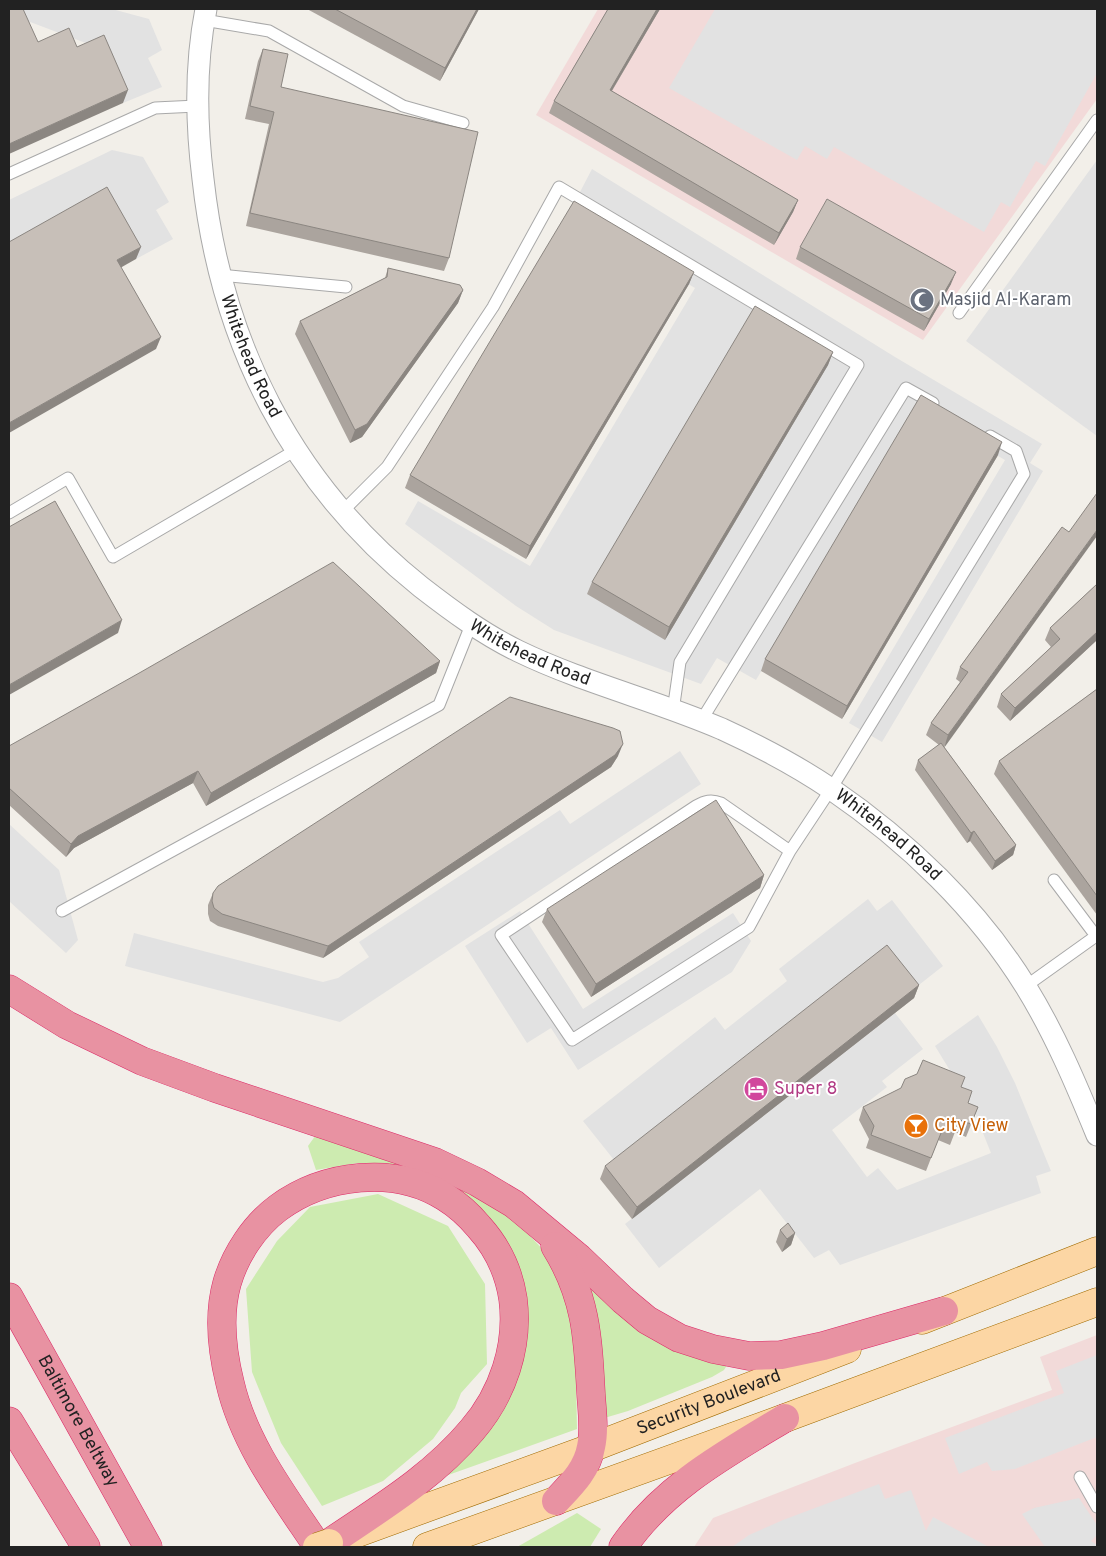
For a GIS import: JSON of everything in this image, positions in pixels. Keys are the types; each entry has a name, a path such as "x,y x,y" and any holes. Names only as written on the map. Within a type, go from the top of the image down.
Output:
{"highway":[{"path":"9,989 67,1025 142,1061 215,1088 435,1162 477,1182 514,1204 579,1258 622,1300 647,1320 679,1338 713,1349 749,1356 781,1355 823,1346 944,1311"},
{"path":"382,1177 414,1183 444,1196 468,1214 488,1237 503,1263 511,1288 515,1316 512,1350 508,1368 496,1394 474,1429 452,1452 420,1481 321,1546 276,1485 253,1445 236,1403 230,1385 221,1314 227,1282 240,1253 258,1228 277,1209 299,1195 322,1186 352,1178 382,1177"},
{"path":"547,1232 566,1264 577,1288 584,1314 588,1344 593,1430 591,1448 580,1475 556,1501"},
{"name":"Baltimore Beltway","path":"9,1297 148,1547"},
{"path":"623,1547 630,1536 660,1502 691,1476 785,1418"},
{"path":"9,1421 86,1547"}],"main road":[{"name":"Security Boulevard","path":"321,1546 591,1448 1097,1251"},
{"path":"427,1547 785,1418 1097,1302"}],"street":[{"name":"Whitehead Road","path":"205,15 197,106 204,193 220,275 242,344 255,376 296,450 323,490 342,512 399,569 471,625 516,650 572,675 701,721 760,748 831,789 908,849 942,882 997,945 1026,986 1071,1071 1097,1135"}],"lane":[{"path":"205,15 269,32 403,106 463,124"},
{"path":"9,174 155,108 197,106"},
{"path":"959,313 1097,120"},
{"path":"342,512 387,467 493,307 559,187 858,365 680,662 673,711"},
{"path":"220,275 346,287"},
{"path":"701,721 906,388 940,407"},
{"path":"790,851 721,803 715,800 705,801 501,934 572,1040 749,926 790,851 831,789 1024,474 1016,451 982,432"},
{"path":"9,513 68,478 113,556 296,450"},
{"path":"62,911 439,706 471,625"},
{"path":"1026,986 1096,936 1054,880"},
{"path":"1080,1477 1097,1507"}],"shaded area":[{"path":"9,9 112,9 149,19 162,50 148,58 162,87 123,103 99,48 17,17 9,20"},
{"path":"598,9 1097,9 1097,99 923,340 536,115"},
{"path":"715,9 1097,9 1097,73 1045,166 1036,161 1010,207 1001,202 984,232 834,147 827,159 805,146 797,160 669,88"},
{"path":"112,150 143,157 169,202 156,210 173,239 136,259 9,252 9,200"},
{"path":"1097,160 1097,436 966,341"},
{"path":"592,169 895,357 1042,444 1030,463 1043,471 882,742 849,723 1005,460 916,408 756,680 717,658 701,684 554,630 516,606 405,524 418,501 530,566 695,288 569,213"},
{"path":"680,751 701,784 340,1022 125,966 134,933 323,982 338,978 369,957 359,942 560,810 570,824"},
{"path":"9,824 59,870 78,940 66,953 9,901"},
{"path":"868,899 877,911 892,900 943,966 910,992 618,1165 583,1121 715,1017 725,1030 787,981 779,969"},
{"path":"520,911 583,1009 733,913 751,941 732,972 578,1070 551,1028 527,1043 465,946"},
{"path":"895,1013 923,1049 882,1081 887,1087 832,1130 867,1177 878,1168 897,1190 991,1153 973,1108 935,1046 978,1015 1015,1083 1051,1171 1036,1176 1041,1193 840,1265 829,1250 814,1258 760,1189 659,1268 625,1224"},
{"path":"1097,1335 1097,1547 694,1547 713,1518 1052,1390 1040,1357"},
{"path":"1097,1355 1097,1437 1015,1469 992,1471 987,1462 959,1474 945,1438 1064,1393 1056,1371"},
{"path":"879,1484 885,1499 911,1490 926,1531 933,1517 989,1547 732,1547 749,1535 783,1520"},
{"path":"1079,1498 1097,1525 1097,1535 1091,1541 1097,1547 1045,1547 1022,1514 1034,1508"}],"green space":[{"path":"318,1132 444,1176 516,1221 547,1254 561,1282 575,1332 577,1429 437,1479 515,1384 511,1256 399,1166 358,1163 316,1170 308,1146"},
{"path":"378,1194 448,1226 485,1284 487,1364 461,1393 455,1408 433,1439 383,1481 322,1506 281,1443 252,1372 246,1289 277,1241 310,1207"},
{"path":"584,1282 729,1362 724,1370 712,1377 628,1411 601,1419"},
{"path":"577,1513 601,1529 590,1547 517,1547"}],"building":[{"path":"9,9 23,9 38,42 69,28 77,47 104,35 128,90 9,144"},
{"path":"335,9 477,9 445,68"},
{"path":"608,9 657,9 610,90 798,200 779,233 554,101"},
{"path":"263,49 288,54 281,87 478,132 449,258 250,213 274,112 250,106"},
{"path":"107,187 141,247 117,260 161,337 9,423 9,242"},
{"path":"827,199 956,272 929,319 800,247"},
{"path":"574,201 694,272 530,546 410,475"},
{"path":"388,268 460,285 463,290 367,424 355,430 300,321 387,277"},
{"path":"755,306 833,352 669,627 592,582"},
{"path":"921,395 1002,442 847,706 765,659"},
{"path":"1097,493 1097,530 948,735 931,723 968,672 960,667 1062,527 1069,532"},
{"path":"55,501 122,620 9,685 9,527"},
{"path":"333,562 440,661 211,793 198,771 78,836 71,844 9,788 9,746"},
{"path":"1097,584 1097,632 1015,708 1001,694 1060,639 1050,628"},
{"path":"1097,689 1097,896 999,761"},
{"path":"510,697 613,728 620,731 623,744 615,755 328,946 222,914 214,908 212,901 213,893 218,886"},
{"path":"941,743 1016,845 995,861 974,831 971,833 918,760"},
{"path":"716,800 764,875 596,984 547,909"},
{"name":"Super 8","path":"887,945 919,985 637,1207 605,1166"},
{"name":"City View","path":"923,1060 965,1077 961,1087 972,1091 968,1103 978,1107 971,1124 960,1120 955,1132 943,1128 931,1158 871,1135 874,1126 863,1107 901,1088 905,1079 917,1074"},
{"path":"788,1223 795,1233 787,1239 780,1230"}],"place":[{"name":"Masjid Al-Karam","path":"922,300"},
{"name":"Super 8","path":"756,1089"},
{"name":"City View","path":"916,1126"}]}
